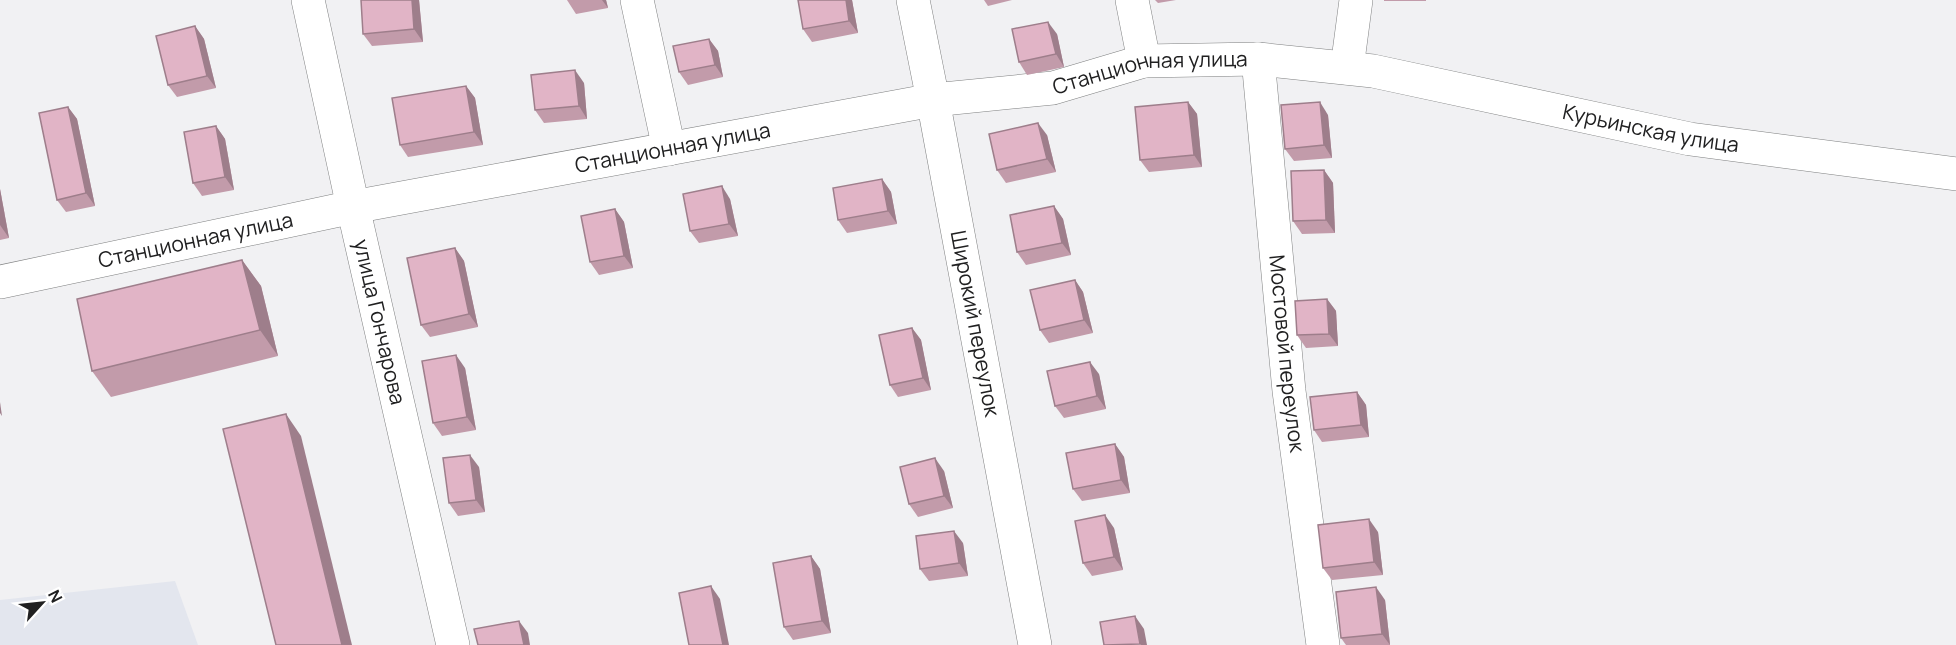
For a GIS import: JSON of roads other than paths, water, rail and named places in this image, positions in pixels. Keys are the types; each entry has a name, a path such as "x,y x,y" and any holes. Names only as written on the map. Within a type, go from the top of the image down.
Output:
{"street":[{"name":"улица Гончарова","path":"308,0 453,645"},
{"path":"638,0 669,149"},
{"name":"Широкий переулок","path":"913,0 1035,645"},
{"path":"1132,0 1144,61"},
{"path":"1347,68 1356,0"},
{"name":"Станционная улица","path":"0,282 353,207 933,100 1053,88 1144,61 1258,59 1347,68"},
{"name":"Мостовой переулок","path":"1258,59 1290,391 1323,645"},
{"name":"Курьинская улица","path":"1347,68 1373,71 1690,140 1956,174"}]}
